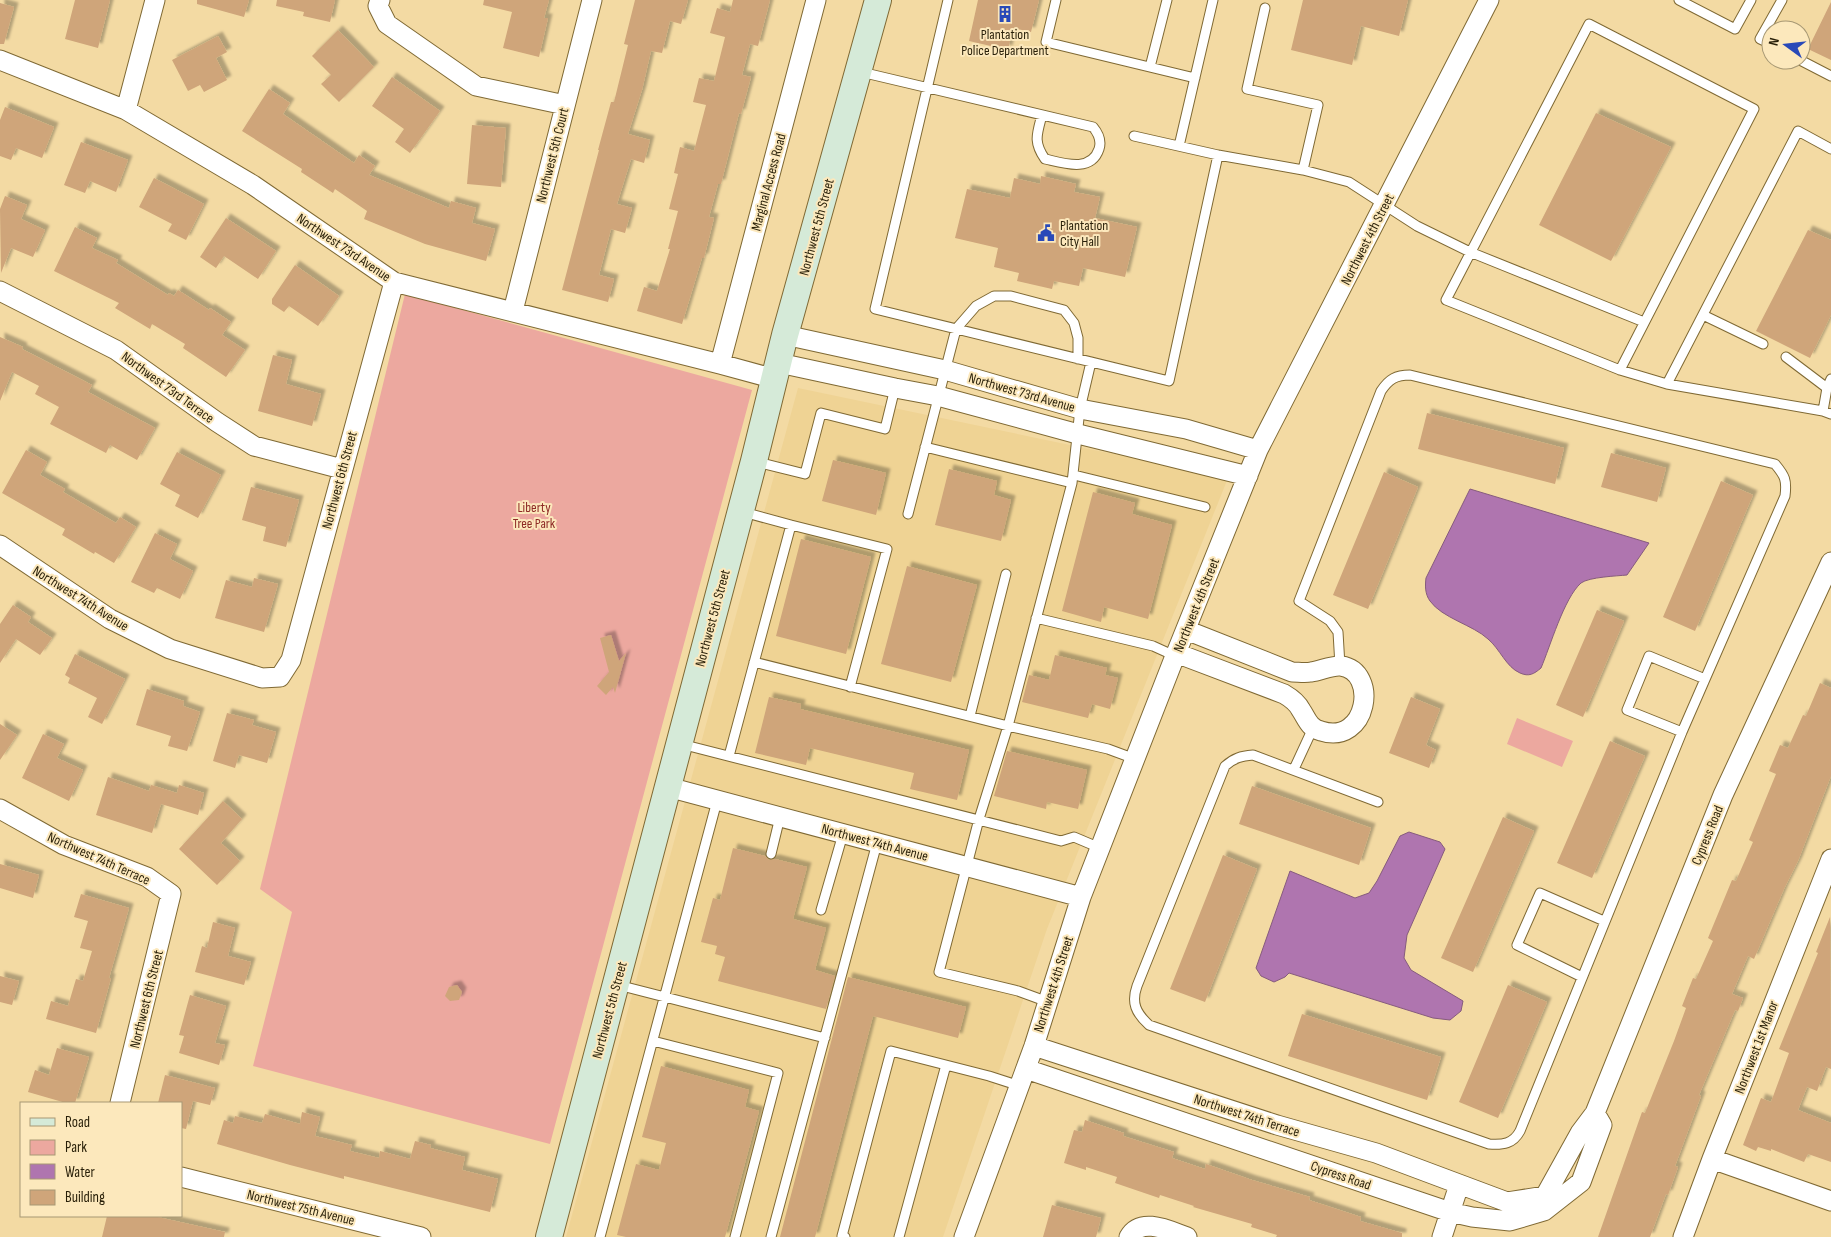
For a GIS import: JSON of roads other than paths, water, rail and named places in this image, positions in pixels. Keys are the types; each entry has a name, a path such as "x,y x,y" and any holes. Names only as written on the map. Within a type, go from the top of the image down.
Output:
{"street":[{"path":"126,110 156,0"},
{"name":"Northwest 5th Court","path":"513,311 592,0"},
{"name":"Marginal Access Road","path":"720,364 816,0"},
{"name":"Northwest 5th Street","path":"549,1237 754,461 785,335 878,0"},
{"name":"Northwest 4th Street","path":"964,1237 1034,1046 1082,897 1100,848 1258,450 1489,0"},
{"path":"379,3 387,24 476,86 565,105"},
{"name":"Northwest 73rd Avenue","path":"0,60 126,110 253,185 394,282 720,364 895,388 938,396 1078,434 1248,476"},
{"name":"Northwest 6th Street","path":"280,677 291,660 394,282"},
{"name":"Northwest 73rd Terrace","path":"0,291 116,350 254,446 342,469"},
{"name":"Northwest 73rd Avenue","path":"785,335 945,370 1080,409 1186,429 1258,450"},
{"name":"Northwest 74th Avenue","path":"0,545 110,619 170,649 262,678 280,677"},
{"name":"Cypress Road","path":"1459,1185 1507,1202 1545,1196 1580,1133 1595,1112 1724,795 1831,562"},
{"path":"1176,655 1284,694 1295,701 1306,721 1313,728 1322,732 1334,733 1347,730 1357,722 1362,713 1364,694 1353,670 1340,666 1308,673 1292,672 1186,630"},
{"name":"Northwest 74th Avenue","path":"668,787 1082,897"},
{"name":"Northwest 74th Terrace","path":"0,809 64,845 147,877 171,894"},
{"name":"Northwest 1st Manor","path":"1683,1237 1831,859"},
{"name":"Northwest 6th Street","path":"120,1102 171,894"},
{"name":"Northwest 74th Terrace","path":"1034,1046 1278,1125 1376,1153 1459,1185"},
{"name":"Cypress Road","path":"1023,1077 1450,1212 1472,1217 1510,1221 1544,1211 1581,1182 1602,1125 1595,1112"},
{"path":"1712,1160 1831,1201"},
{"name":"Northwest 75th Avenue","path":"182,1177 421,1237"},
{"path":"1442,1237 1459,1185"},
{"path":"1135,1232 1153,1225 1187,1237"}],"lane":[{"path":"948,0 875,310 1169,380 1218,155"},
{"path":"1056,0 1046,42 1195,78"},
{"path":"1150,67 1166,0"},
{"path":"1179,146 1213,0"},
{"path":"1679,0 1735,29 1752,0"},
{"path":"1771,20 1782,0"},
{"path":"1265,8 1247,89 1318,105 1303,170"},
{"path":"1620,370 1754,109 1589,24 1446,300 1620,370 1667,384 1827,412 1829,383 1786,357"},
{"path":"1811,66 1831,76"},
{"path":"858,72 926,88 1042,115 1093,127 1099,134 1100,148 1094,158 1083,164 1070,165 1045,159 1038,149 1036,135 1042,115"},
{"path":"1667,384 1798,131 1831,148"},
{"path":"1134,136 1218,155 1303,170 1349,182 1417,226 1470,252 1644,322"},
{"path":"908,514 956,329 976,306 994,296 1011,296 1064,310 1074,323 1078,338 1078,359"},
{"path":"1702,315 1763,344"},
{"path":"1048,1002 1018,991 939,972 979,819 1008,726 1073,479 1080,409 1090,362"},
{"path":"1340,666 1338,632 1330,621 1299,601 1381,391 1388,382 1398,375 1410,375 1774,464 1782,473 1786,483 1785,496 1704,678 1516,1139 1500,1145 1489,1144 1149,1025 1140,1017 1134,1006 1134,995 1225,766 1233,759 1253,754 1378,802"},
{"path":"754,461 805,474 821,413 885,429 895,388"},
{"path":"925,447 1205,507"},
{"path":"740,511 887,550 850,687"},
{"path":"729,756 791,525"},
{"path":"970,716 1006,574"},
{"path":"1036,618 1152,646 1176,655"},
{"path":"1682,732 1627,710 1649,656 1704,678"},
{"path":"754,662 1008,726 1108,749 1135,759"},
{"path":"1294,769 1313,728"},
{"path":"679,744 1061,841 1074,837 1100,848"},
{"path":"600,1237 717,801"},
{"path":"771,854 780,817"},
{"path":"821,910 843,834"},
{"path":"771,1237 878,843"},
{"path":"1582,976 1517,945 1540,893 1604,921"},
{"path":"616,984 825,1038"},
{"path":"653,1040 778,1073 735,1237"},
{"path":"845,1237 842,1236 891,1051 989,1076 1023,1077"},
{"path":"899,1237 946,1065"}],"water":[{"path":"1470,489 1649,543 1627,575 1596,578 1581,583 1563,611 1541,668 1531,674 1523,674 1511,667 1488,639 1442,612 1435,607 1427,596 1426,578"},
{"path":"1409,832 1440,842 1445,849 1407,935 1404,958 1411,970 1463,1001 1461,1011 1450,1020 1433,1018 1289,973 1274,982 1261,976 1256,968 1290,871 1355,898 1369,893 1400,836"}],"place":[{"name":"Plantation Police Department","path":"1005,14"},
{"name":"Plantation City Hall","path":"1046,233"}],"park label":[{"name":"Liberty Tree Park","path":"534,516"}]}
